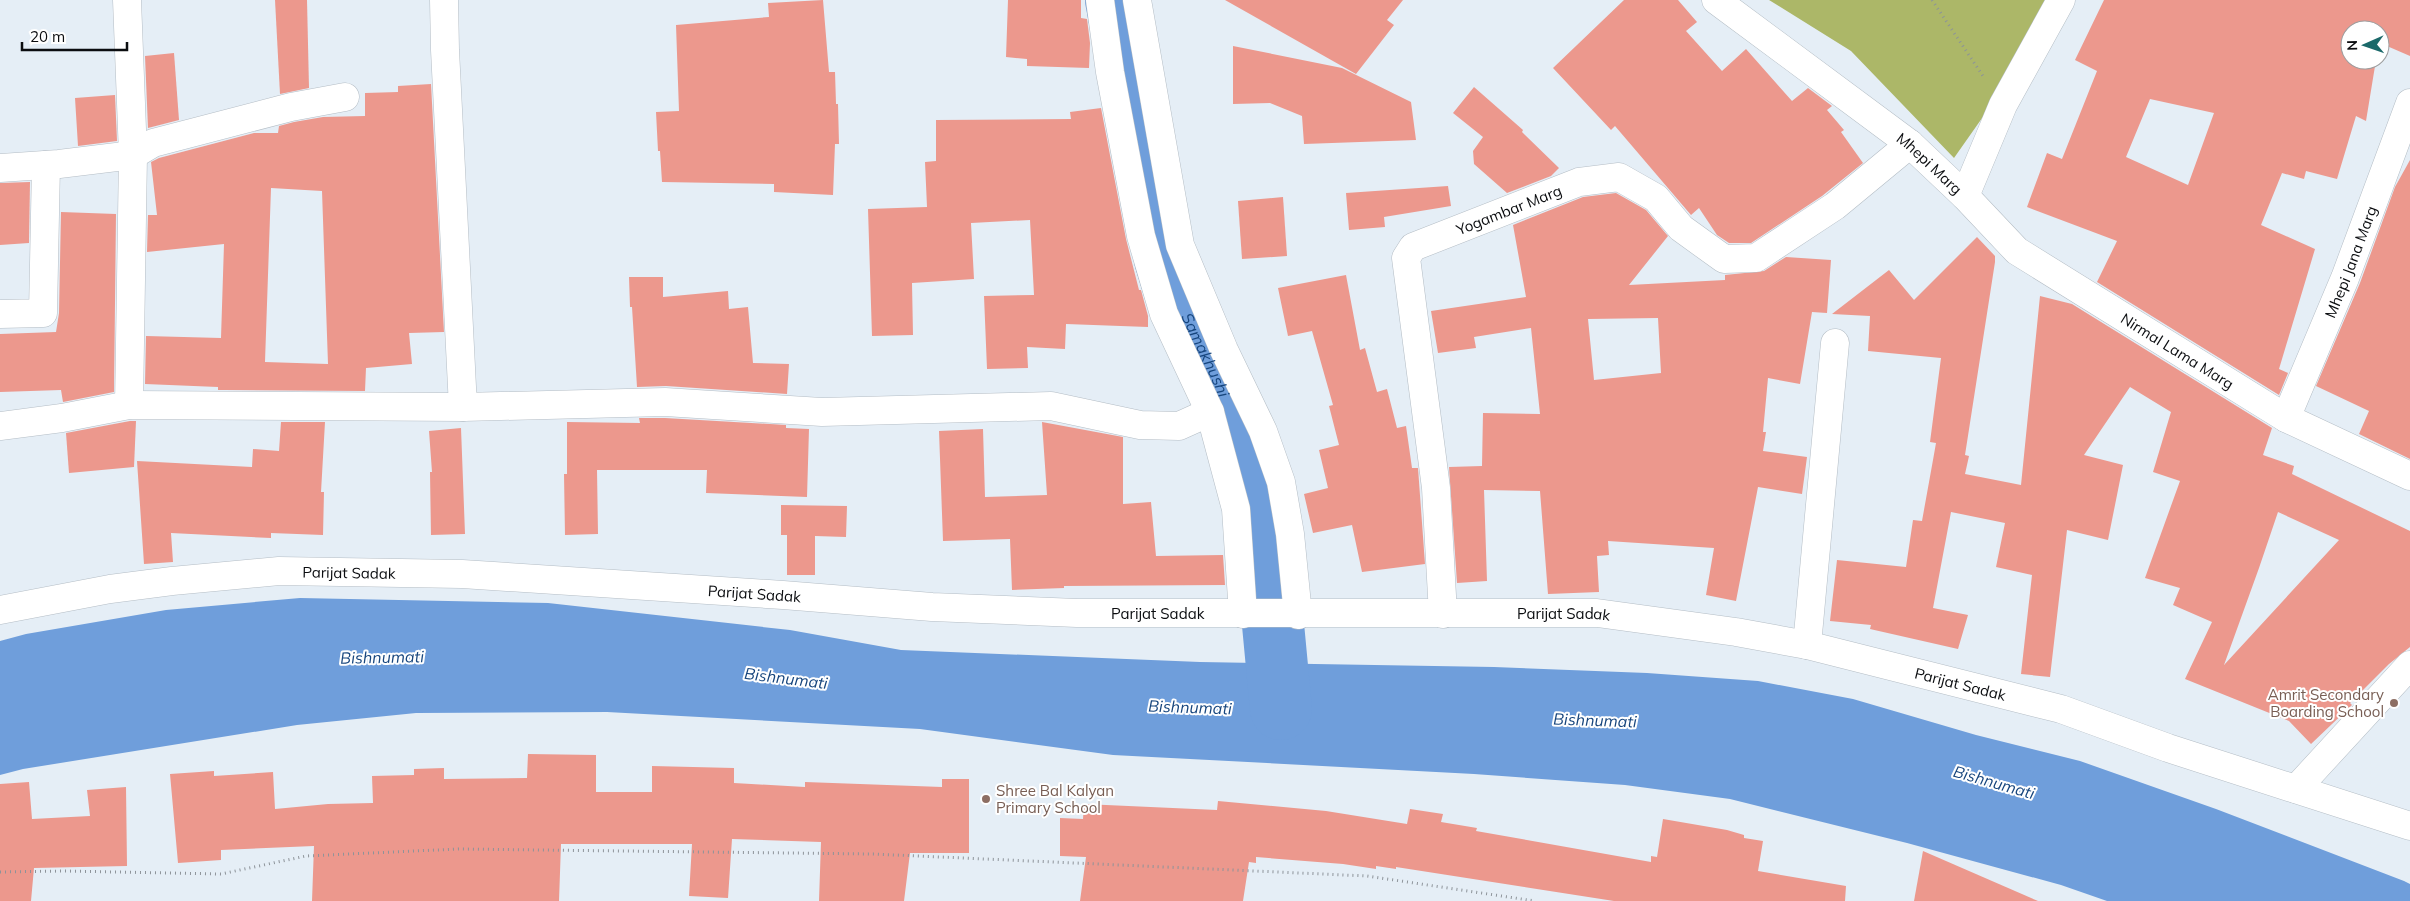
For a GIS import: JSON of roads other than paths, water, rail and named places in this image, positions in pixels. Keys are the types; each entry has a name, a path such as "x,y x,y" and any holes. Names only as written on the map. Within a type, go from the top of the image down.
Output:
{"street":[{"path":"127,0 133,155 129,405"},
{"path":"444,0 463,407"},
{"path":"1100,0 1110,72 1141,236 1164,314 1210,412 1236,509 1246,615"},
{"path":"1137,0 1180,245 1224,350 1263,431 1281,482 1288,516 1293,615"},
{"name":"Mhepi Marg","path":"1716,0 1910,144 1965,196 2003,105 2061,0"},
{"path":"0,168 133,155 153,143 291,107 345,96"},
{"name":"Mhepi Jana Marg","path":"2286,418 2346,278 2410,103"},
{"name":"Yogambar Marg","path":"1442,614 1436,488 1406,258 1413,247 1580,182 1619,178 1656,198 1681,228 1724,259 1756,258 1835,206 1910,144"},
{"path":"0,314 43,313 46,165"},
{"name":"Nirmal Lama Marg","path":"1965,196 2017,251 2286,418 2410,476"},
{"path":"1807,645 1835,344"},
{"path":"0,426 62,418 129,405 463,407 665,402 822,412 1051,406 1140,425 1179,426 1210,412"},
{"name":"Parijat Sadak","path":"0,610 127,587 279,571 462,574 783,595 932,607 1077,613 1246,615 1597,613 1736,632 1807,645 2061,709 2168,748 2410,826"},
{"path":"2296,790 2410,665"}],"water":[{"name":"Bishnumati","path":"300,598 548,603 790,630 901,650 1200,662 1494,667 1647,673 1758,681 1853,699 1976,735 2080,761 2216,809 2404,881 2410,884 2410,901 2107,901 2061,885 1907,843 1730,799 1625,785 1474,774 1113,755 920,729 607,712 416,713 297,725 23,769 0,775 0,641 26,634 166,610"}],"waterway":[{"name":"Samakhushi","path":"1116,0 1165,259 1174,288 1221,386 1260,487 1281,709"}],"place":[{"name":"Amrit Secondary Boarding School","path":"2394,703"},
{"name":"Shree Bal Kalyan Primary School","path":"986,799"}]}
